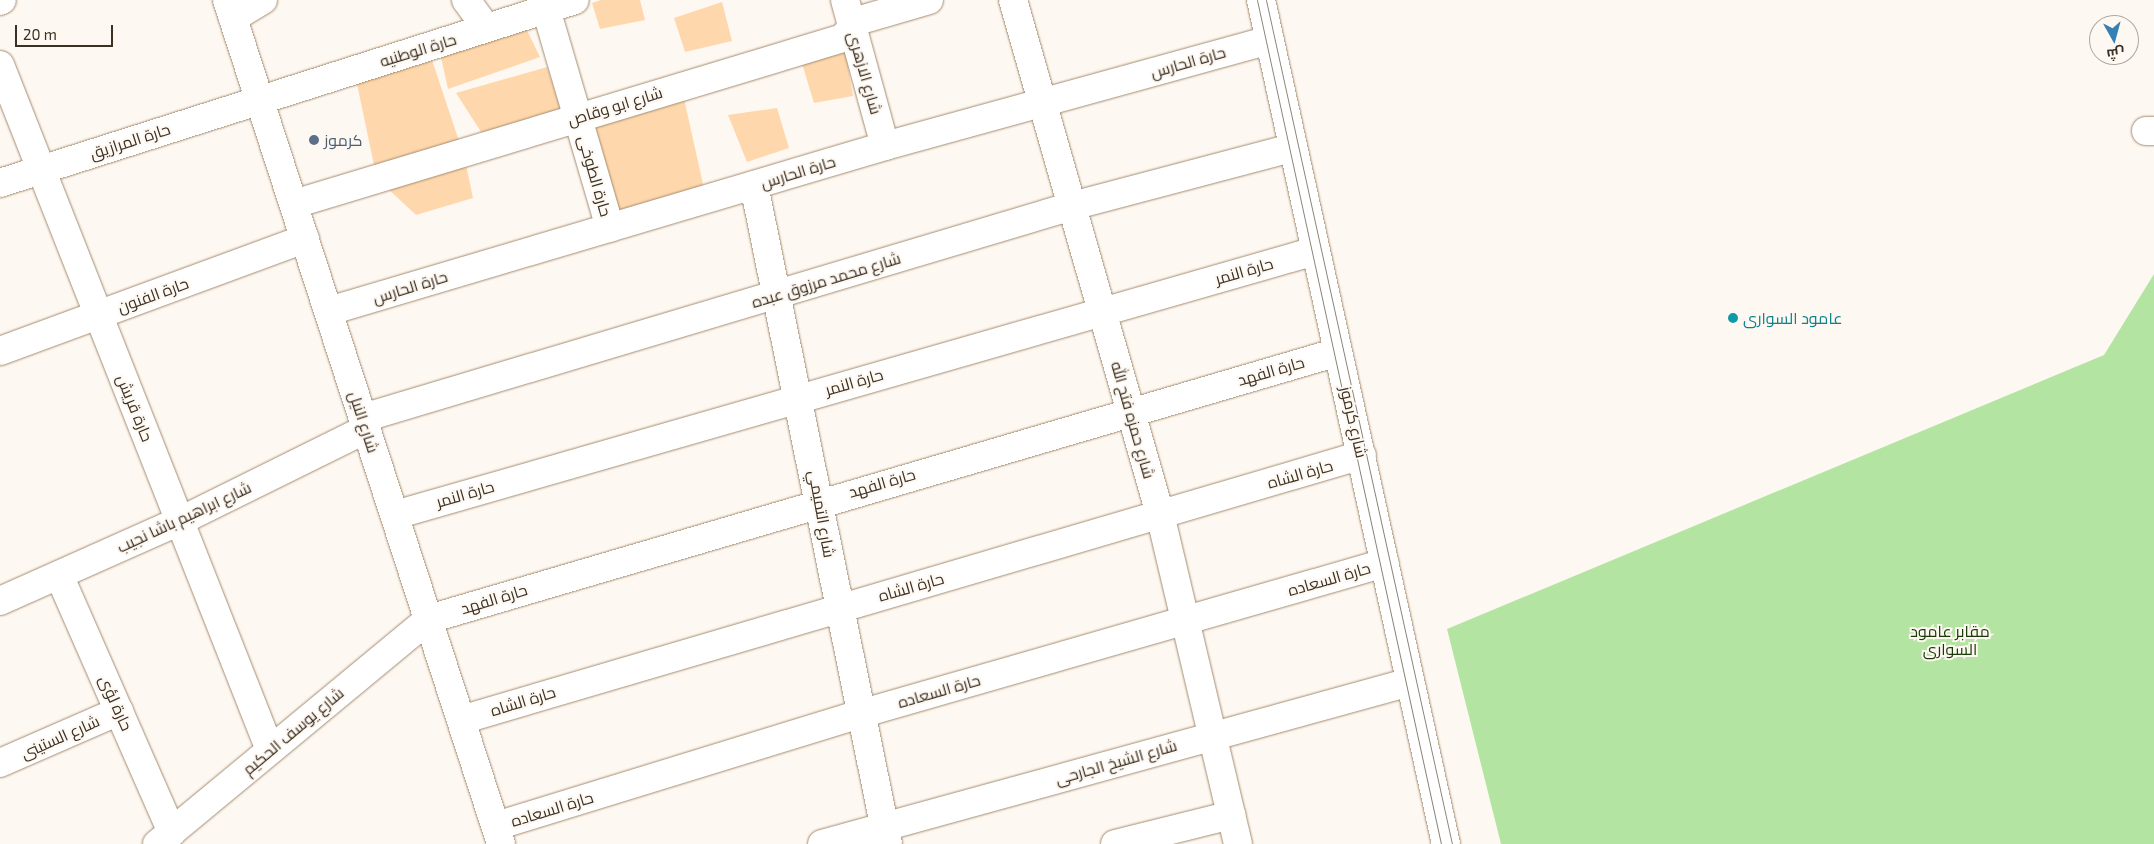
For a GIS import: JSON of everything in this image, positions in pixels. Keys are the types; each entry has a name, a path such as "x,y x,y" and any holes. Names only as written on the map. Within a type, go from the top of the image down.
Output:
{"street":[{"path":"230,9 263,0"},
{"path":"466,0 486,28"},
{"name":"حارة الوطنيه","path":"260,99 575,0"},
{"name":"شارع الازهرى","path":"845,0 885,146"},
{"name":"شارع ابو وقاص","path":"294,204 578,116 843,38 861,20 929,0"},
{"name":"شارع حمزه فتح الله","path":"1013,0 1160,514 1238,844"},
{"name":"شارع كرموز","path":"1261,0 1446,844"},
{"name":"شارع النيل","path":"230,9 498,835"},
{"name":"حارة الطوخى","path":"546,9 610,228"},
{"name":"حارة الحارس","path":"329,312 885,146 1269,40"},
{"name":"حارة قريش","path":"0,65 270,750"},
{"name":"حارة المرازيق","path":"0,183 260,99"},
{"name":"شارع محمد مرزوق عبده","path":"365,423 777,294 1072,206 1292,148"},
{"name":"شارع التميمي","path":"754,185 821,501 838,608 886,835"},
{"name":"حارة الفنون","path":"0,351 305,239"},
{"name":"حارة النمر","path":"394,515 1315,251"},
{"name":"حارة الفهد","path":"428,619 1130,410 1338,352"},
{"name":"شارع ابراهيم باشا نجيب","path":"1,598 59,575 180,521 365,423"},
{"name":"حارة الشاه","path":"461,720 1362,455"},
{"name":"حارة السعاده","path":"498,835 860,714 1385,563"},
{"name":"حارة لؤى","path":"59,575 176,835"},
{"name":"شارع يوسف الحكيم","path":"176,835 270,750 428,619"},
{"name":"شارع الشيخ الجارحى","path":"822,844 886,835 1212,736 1410,682"},
{"name":"شارع الستينى","path":"0,763 119,711"},
{"path":"1115,844 1231,815"}],"green space":[{"name":"مقابر عامود السوارى","path":"2154,274 2154,844 1501,844 1447,629 2104,355"}],"building":[{"path":"601,0 640,0 645,20 600,29 592,3"},
{"path":"722,2 732,41 685,52 674,18"},
{"path":"522,20 540,57 448,89 440,53"},
{"path":"844,44 853,96 814,103 800,57"},
{"path":"432,60 461,147 375,170 356,79"},
{"path":"547,67 563,115 485,138 456,93"},
{"path":"683,94 705,193 615,217 589,123"},
{"path":"777,108 789,148 747,162 728,115"},
{"path":"464,155 473,198 416,215 386,187"}],"tram line":[{"path":"1257,0 1441,844"},
{"path":"1266,0 1452,844"}],"place":[{"name":"كرموز","path":"314,140"},
{"name":"عامود السوارى","path":"1733,318"}]}
